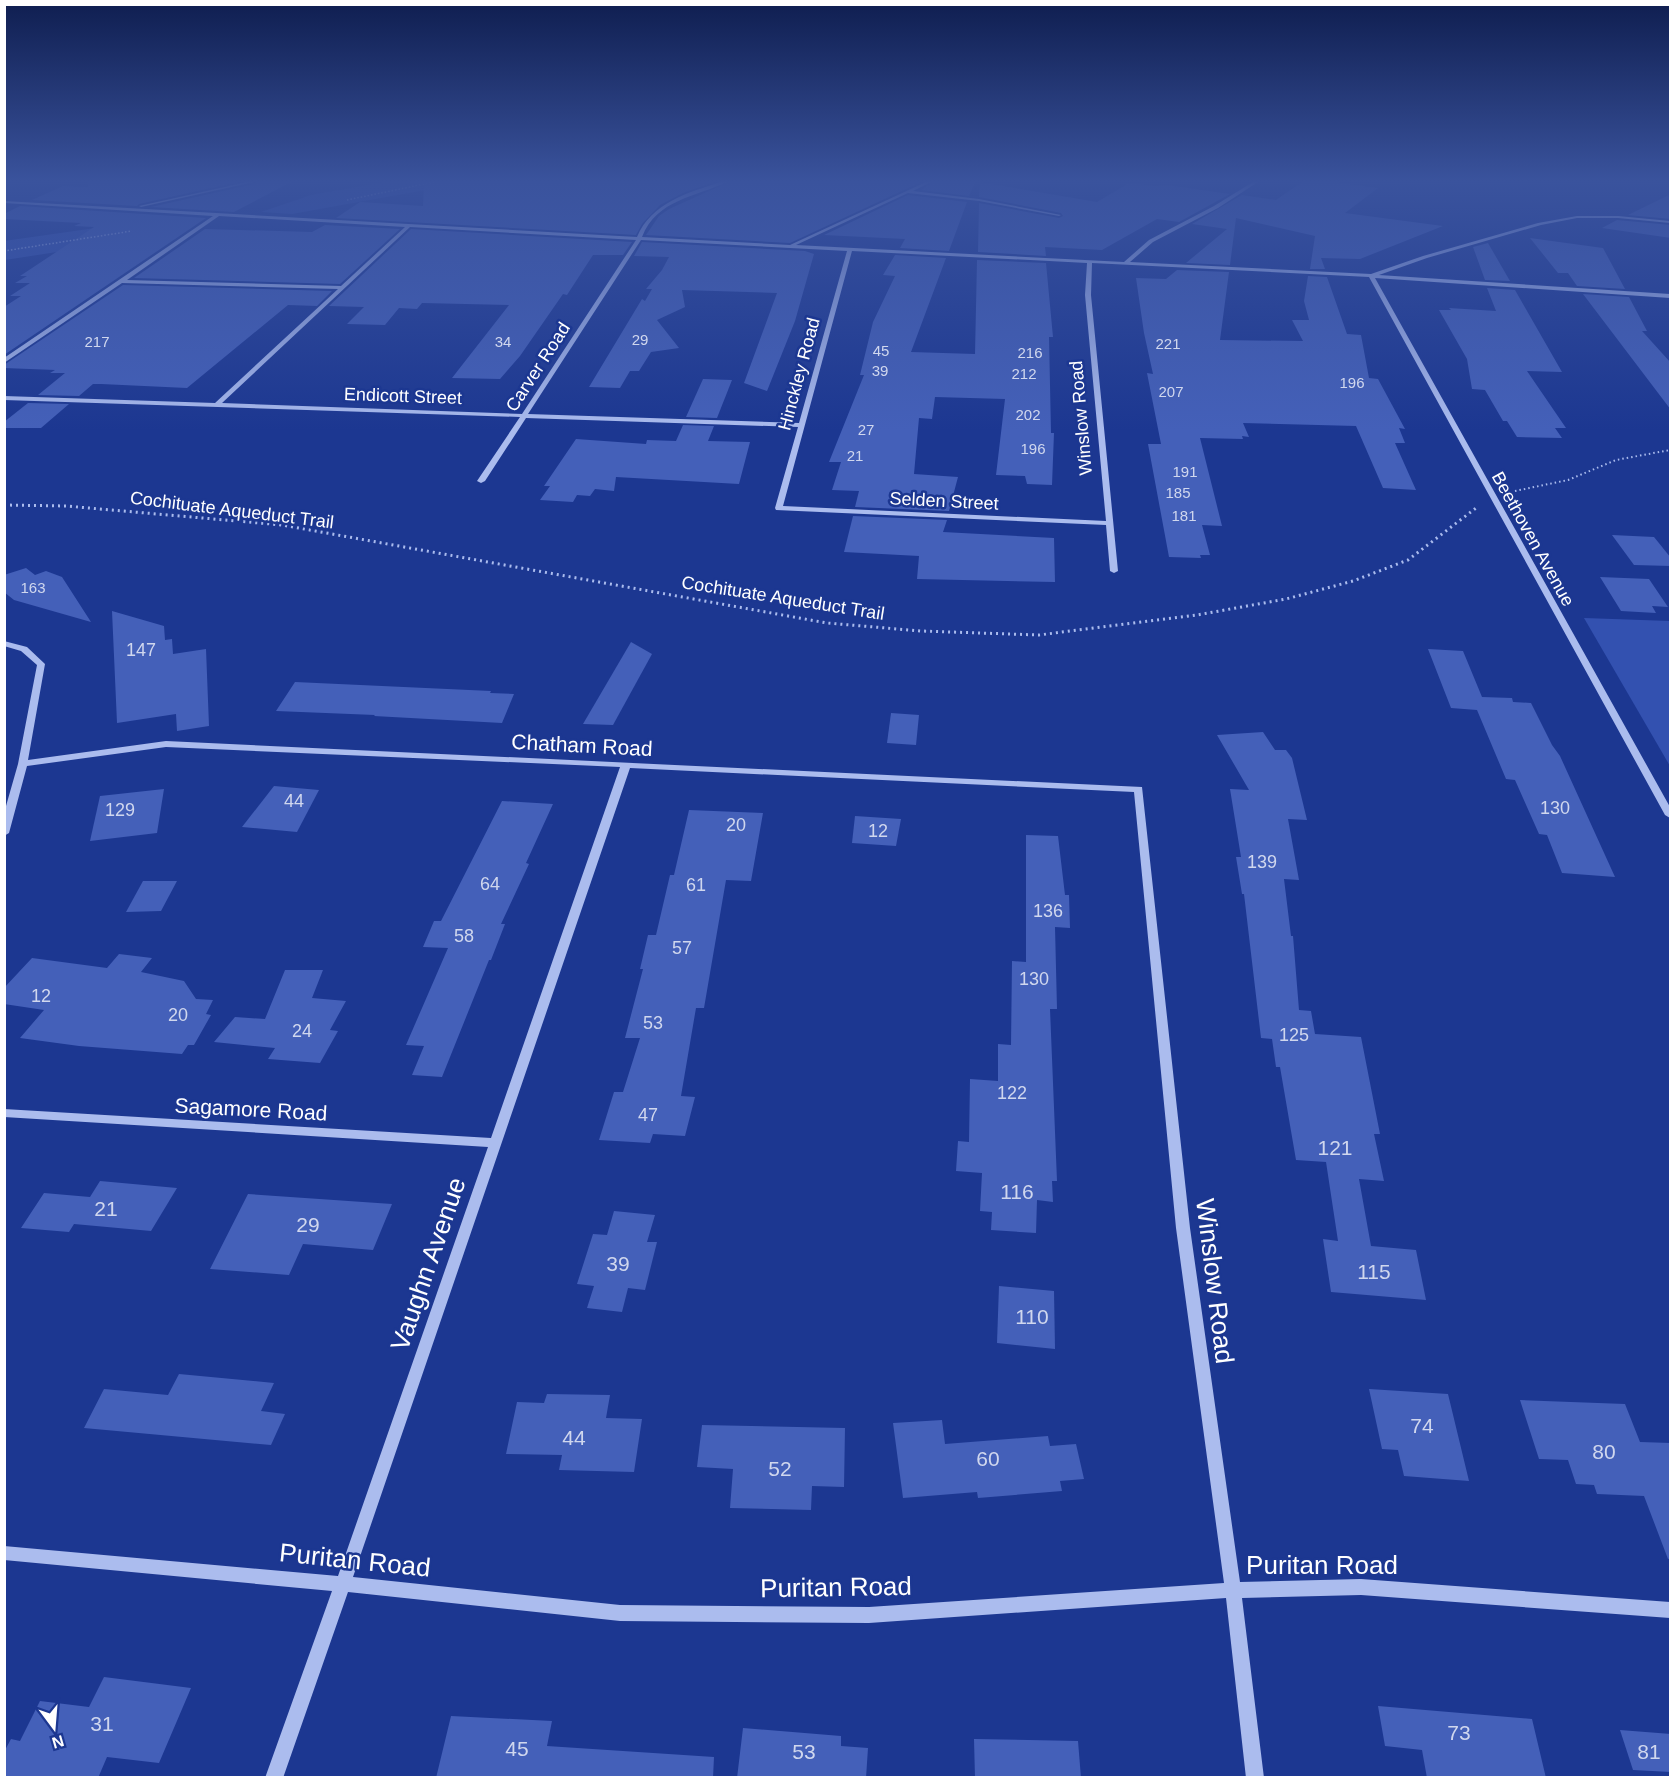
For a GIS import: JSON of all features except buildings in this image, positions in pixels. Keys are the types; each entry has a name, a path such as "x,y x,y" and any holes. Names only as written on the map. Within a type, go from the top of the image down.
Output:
{"street":[{"path":"4,361 145,265"},
{"path":"218,405 367,265"},
{"name":"Carver Road","path":"481,481 623,265"},
{"name":"Hinckley Road","path":"779,508 845,265"},
{"name":"Winslow Road","path":"1090,265 1088,295 1114,571"},
{"path":"1167,265 1371,276 1670,297"},
{"path":"1371,276 1400,265"},
{"name":"Beethoven Avenue","path":"1371,276 1491,496 1671,814"},
{"path":"120,282 342,288"},
{"name":"Endicott Street","path":"4,398 800,425"},
{"name":"Selden Street","path":"779,508 1108,523"},
{"path":"4,643 24,649 41,664 23,764 4,833"},
{"name":"Chatham Road","path":"23,764 166,744 186,744 1140,789"},
{"name":"Vaughn Avenue","path":"274,1778 626,765"},
{"name":"Winslow Road","path":"1140,789 1183,1228 1233,1590 1255,1778"},
{"name":"Sagamore Road","path":"4,1113 495,1143"},
{"name":"Puritan Road","path":"4,1553 343,1584 620,1613 869,1615 1233,1590 1361,1587 1671,1610"}],"path":[{"name":"Cochituate Aqueduct Trail","path":"4,505 88,508 282,525 827,622 921,632 1039,635 1197,615 1286,599 1353,581 1408,560 1491,496 1568,480 1616,460 1671,450"}],"shaded area":[{"path":"1584,618 1670,621 1670,766"}]}
